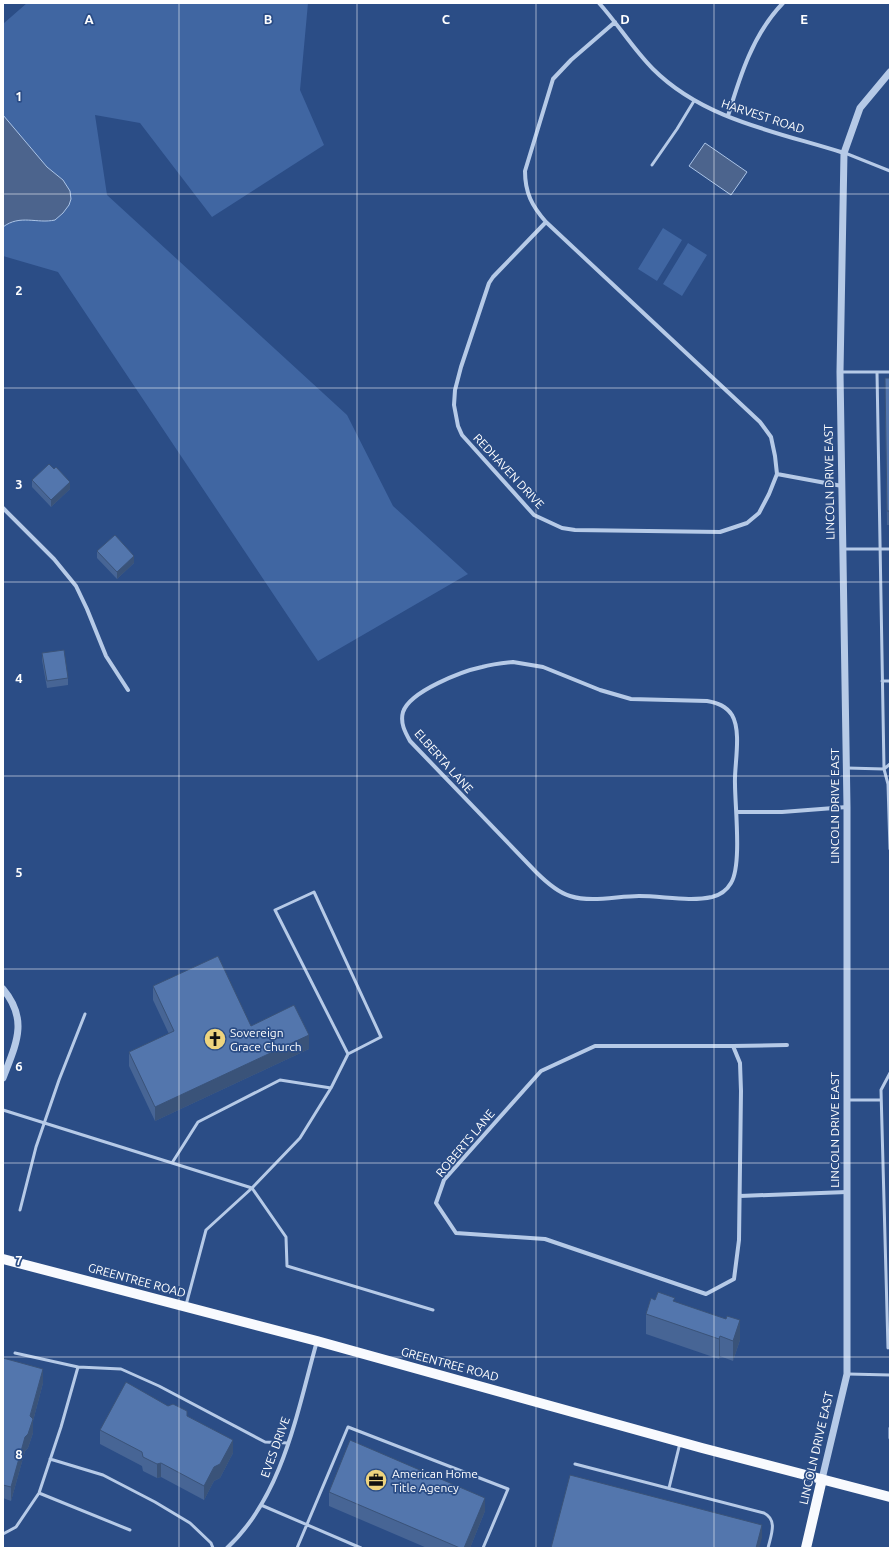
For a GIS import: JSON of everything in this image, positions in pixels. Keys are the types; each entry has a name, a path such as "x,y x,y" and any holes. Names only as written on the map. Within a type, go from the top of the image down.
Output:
{"main road":[{"name":"GREENTREE ROAD","path":"3,1259 317,1341 681,1442 890,1497"},
{"name":"LINCOLN DRIVE EAST","path":"806,1548 822,1479"}],"street":[{"name":"HARVEST ROAD","path":"599,3 652,68 674,87 694,101 737,121 844,153"},
{"path":"728,116 738,84 753,47 768,21 783,3"},
{"name":"REDHAVEN DRIVE","path":"546,222 493,276 489,284 461,367 455,390 454,405 458,426 462,435 534,515 562,528 575,530 720,532 747,523 759,513 777,474 775,456 770,436 760,422 546,222 534,208 525,182 525,171 554,79 571,60 615,22"},
{"name":"LINCOLN DRIVE EAST","path":"822,1479 847,1374 847,768 840,372 844,153 860,108 890,72"},
{"path":"777,474 842,486"},
{"path":"3,508 54,559 76,586 106,656 128,690"},
{"name":"ELBERTA LANE","path":"513,662 543,667 600,690 631,699 694,700 719,703 733,716 736,726 735,785 737,812 737,861 735,873 731,883 724,892 702,899 640,896 596,899 570,896 546,882 419,751 410,741 405,731 402,721 403,711 408,703 417,696 454,676 483,667 513,662"},
{"path":"737,812 782,812 847,807"},
{"path":"3,989 11,998 18,1018 18,1038 3,1078"},
{"path":"733,1046 787,1045"},
{"name":"ROBERTS LANE","path":"595,1046 733,1046 740,1063 741,1091 740,1196 734,1279 706,1294 545,1239 456,1233 436,1203 444,1180 541,1071 595,1046"},
{"path":"740,1196 847,1192"},
{"name":"EVES DRIVE","path":"227,1548 248,1524 261,1505 271,1486 288,1443 317,1341"}],"lane":[{"path":"652,165 694,101"},
{"path":"844,153 890,171"},
{"path":"840,372 890,372"},
{"path":"877,372 884,769 888,784 890,849"},
{"path":"844,549 890,549"},
{"path":"882,681 890,681"},
{"path":"847,768 884,769 890,764"},
{"path":"186,1306 206,1230 252,1188 300,1138 331,1088 348,1054 381,1037 314,892 275,910 348,1054"},
{"path":"20,1210 36,1147 59,1080 85,1014"},
{"path":"888,1348 881,1090 890,1073"},
{"path":"172,1163 198,1122 280,1080 331,1088"},
{"path":"848,1100 881,1100"},
{"path":"3,1110 252,1188 286,1238 287,1266 433,1310"},
{"path":"14,1353 78,1367 121,1369 158,1386 265,1442 288,1443"},
{"path":"3,1534 16,1527 39,1493 78,1367"},
{"path":"847,1374 890,1376"},
{"path":"297,1548 348,1427 508,1489 483,1548"},
{"path":"890,1428 890,1438"},
{"path":"669,1488 681,1442"},
{"path":"50,1459 103,1475 155,1502 190,1523 211,1543 213,1548"},
{"path":"575,1464 763,1512 771,1518 773,1525 768,1548"},
{"path":"39,1493 130,1530"},
{"path":"261,1505 361,1548"}],"shaded area":[{"path":"27,3 308,3 300,90 324,145 212,217 140,123 95,115 107,195 347,415 393,506 468,574 318,661 58,272 3,256 3,24"},
{"path":"3,115 47,167 63,180 70,191 71,199 69,205 55,220 22,220 9,223 3,227"},
{"path":"705,143 747,172 731,195 689,166"},
{"path":"663,228 682,240 657,281 638,269"},
{"path":"688,243 707,255 682,296 663,284"}],"building":[{"path":"885,378 890,378 890,511 887,511"},
{"path":"49,464 54,469 56,467 70,482 51,500 32,480"},
{"path":"115,535 134,556 117,572 97,551"},
{"path":"64,650 68,678 47,681 42,653"},
{"path":"218,956 251,1026 294,1005 309,1035 155,1107 129,1052 174,1031 153,986"},
{"path":"658,1292 675,1298 673,1301 726,1319 727,1316 740,1320 733,1341 720,1336 719,1339 646,1314 651,1298 655,1300"},
{"path":"3,1358 43,1369 30,1416 33,1419 28,1434 25,1437 11,1487 3,1485"},
{"path":"126,1382 168,1406 173,1404 187,1411 187,1416 233,1440 220,1464 214,1467 204,1486 161,1463 157,1464 143,1457 142,1452 100,1430"},
{"name":"American Home Title Agency","path":"350,1440 485,1498 464,1548 460,1548 329,1492"},
{"path":"570,1475 762,1525 756,1548 551,1548"}],"place":[{"name":"Sovereign Grace Church","path":"215,1039"},
{"name":"American Home Title Agency","path":"376,1480"}]}
